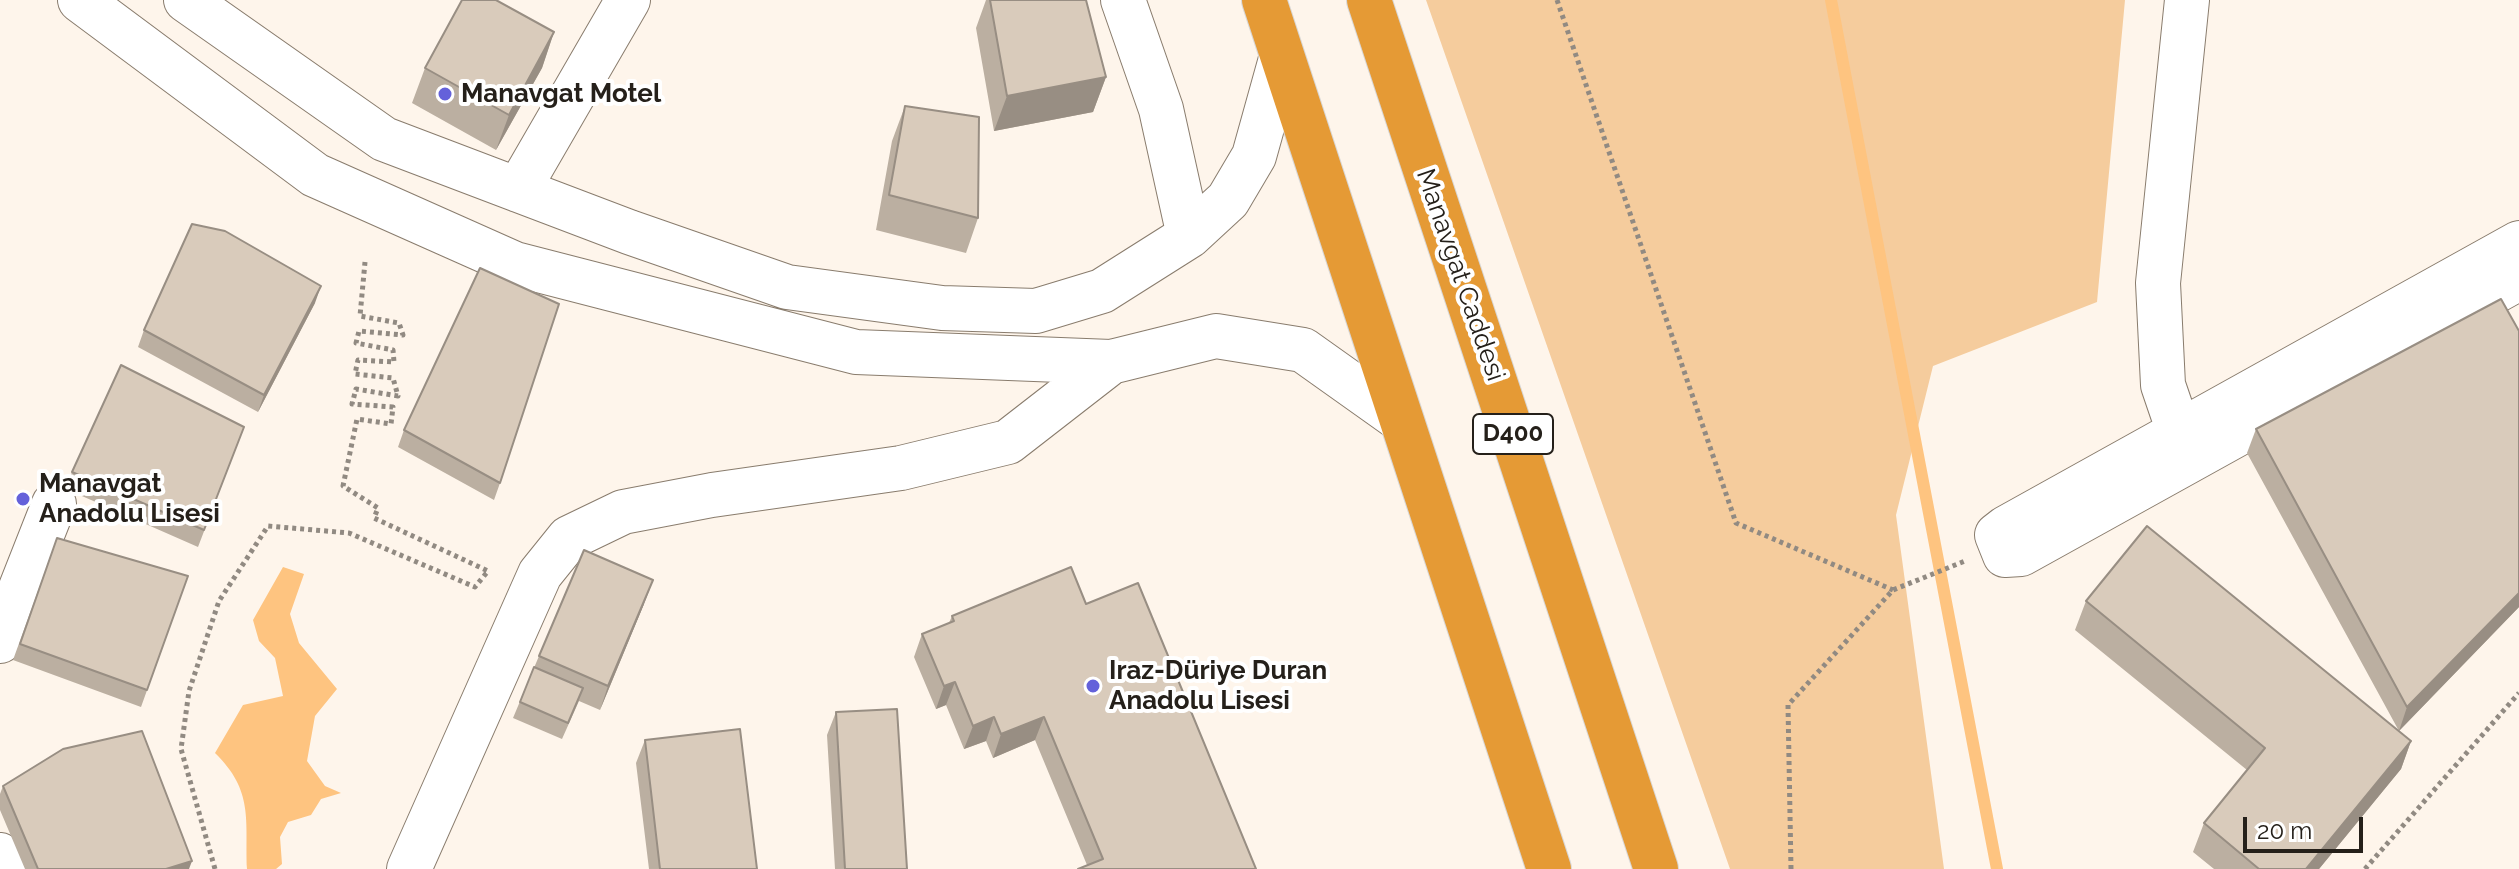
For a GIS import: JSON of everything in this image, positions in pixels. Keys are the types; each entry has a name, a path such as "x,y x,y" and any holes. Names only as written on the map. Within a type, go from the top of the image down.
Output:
{"highway":[{"path":"1264,0 1549,869"},
{"name":"Manavgat Caddesi","path":"1369,0 1656,869"}],"street":[{"path":"80,0 315,175 515,264 856,352 1111,362 1216,336 1303,350 1400,419"},
{"path":"186,0 384,139 787,287 942,308 1036,311 1102,291 1189,236 1228,200 1254,156 1281,59"},
{"path":"518,190 628,0"},
{"path":"1123,0 1161,109 1189,236"},
{"path":"2179,432 2163,385 2158,283 2187,0"},
{"path":"2519,243 2006,528 1997,535 2000,548 2005,555 2021,554 2519,278"},
{"path":"409,869 540,574 569,538 623,512 712,495 901,468 1008,442 1111,362"},
{"path":"0,641 54,504"},
{"path":"0,855 12,869"}],"path":[{"path":"1557,0 1736,523 1893,590"},
{"path":"215,869 181,749 189,691 219,601 268,526 349,533 475,587 488,571 374,518 378,508 343,486 357,419 391,424 393,407 352,404 356,389 398,396 393,378 355,374 358,360 394,362 393,350 356,343 359,331 403,335 399,323 360,316 365,262"},
{"path":"1791,869 1788,705 1893,590 2000,548"},
{"path":"2365,869 2519,693"}],"shaded area":[{"path":"1426,0 2125,0 2097,302 1933,366 1896,515 1944,869 1730,869"},
{"path":"283,567 304,574 290,614 299,643 337,689 315,716 307,761 325,786 341,793 321,799 311,815 288,822 280,837 282,864 276,869 247,869 242,793 215,753 243,705 283,696 275,658 259,641 253,620"}],"building":[{"path":"462,0 496,0 554,32 509,115 425,68"},
{"path":"990,0 1086,0 1106,77 1007,96"},
{"path":"905,106 979,117 978,218 889,195"},
{"path":"192,224 225,231 321,286 264,395 144,330"},
{"path":"480,268 559,304 500,483 404,430"},
{"path":"2501,299 2519,331 2519,593 2407,707 2256,429"},
{"path":"121,365 244,427 204,530 72,472"},
{"path":"2147,526 2411,741 2306,869 2259,869 2204,823 2265,748 2086,601"},
{"path":"57,538 188,576 147,690 20,644"},
{"path":"584,550 653,580 608,686 539,656"},
{"name":"Iraz-Düriye Duran Anadolu Lisesi","path":"1071,567 1086,604 1138,583 1256,869 1078,869 1103,859 1044,717 1001,734 994,717 973,726 955,682 944,686 922,634 954,621 952,616"},
{"path":"534,667 583,688 568,723 520,702"},
{"path":"897,709 907,869 845,869 836,712"},
{"path":"740,729 757,869 660,869 645,740"},
{"path":"142,731 192,861 166,869 38,869 3,786 63,749"}],"waterway":[{"path":"1831,0 1997,869"}],"place":[{"name":"Manavgat Motel","path":"445,94"},
{"name":"Manavgat Anadolu Lisesi","path":"23,499"},
{"name":"Iraz-Düriye Duran Anadolu Lisesi","path":"1093,686"}]}
